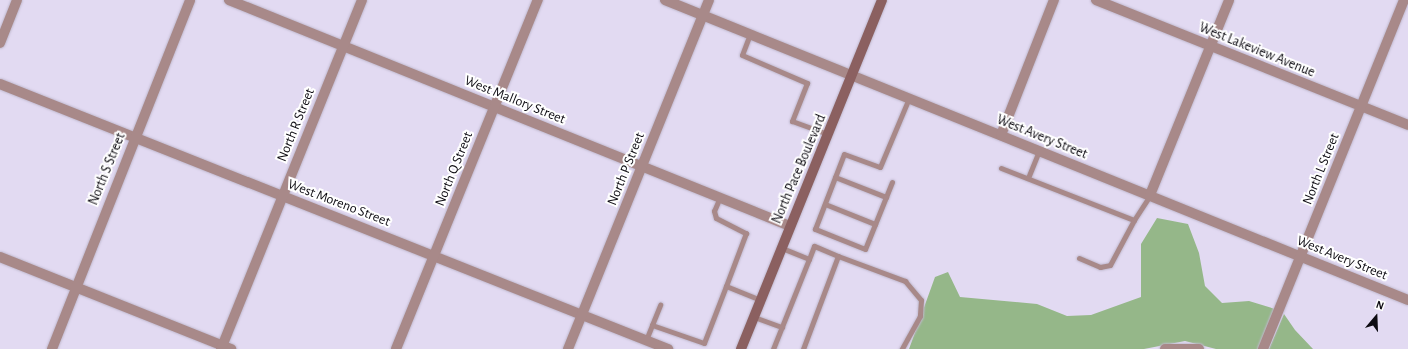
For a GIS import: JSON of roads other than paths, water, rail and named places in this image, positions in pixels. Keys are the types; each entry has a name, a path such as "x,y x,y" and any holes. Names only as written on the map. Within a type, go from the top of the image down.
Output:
{"main road":[{"name":"North Pace Boulevard","path":"741,349 882,0"}],"street":[{"path":"1,38 17,0"},
{"name":"North S Street","path":"52,349 75,287 190,0"},
{"name":"West Mallory Street","path":"229,0 790,226"},
{"name":"North R Street","path":"225,348 283,196 362,0"},
{"name":"North Q Street","path":"396,349 538,0"},
{"name":"West Avery Street","path":"665,0 1408,300"},
{"name":"North P Street","path":"568,349 709,0"},
{"path":"1001,135 1054,0"},
{"name":"West Lakeview Avenue","path":"1096,0 1408,126"},
{"path":"1150,195 1229,0"},
{"name":"North L Street","path":"1263,349 1404,0"},
{"name":"West Moreno Street","path":"0,84 135,136 668,349"},
{"path":"0,257 225,348"},
{"path":"1165,349 1199,349"}],"lane":[{"path":"750,34 742,55 807,83 792,121 829,134"},
{"path":"892,182 865,249 815,229 844,154 880,167 909,98"},
{"path":"1028,178 1040,151"},
{"path":"1002,168 1134,220"},
{"path":"835,177 886,197"},
{"path":"1079,258 1100,267 1110,265 1134,220 1150,195"},
{"path":"652,325 704,343 746,233 716,218 714,212 720,197"},
{"path":"825,204 876,224"},
{"path":"774,349 814,246 906,281 921,300 920,316 902,349"},
{"path":"782,248 809,258"},
{"path":"803,349 838,256"},
{"path":"726,286 761,300"},
{"path":"646,340 660,305"},
{"path":"754,316 782,327"}]}
